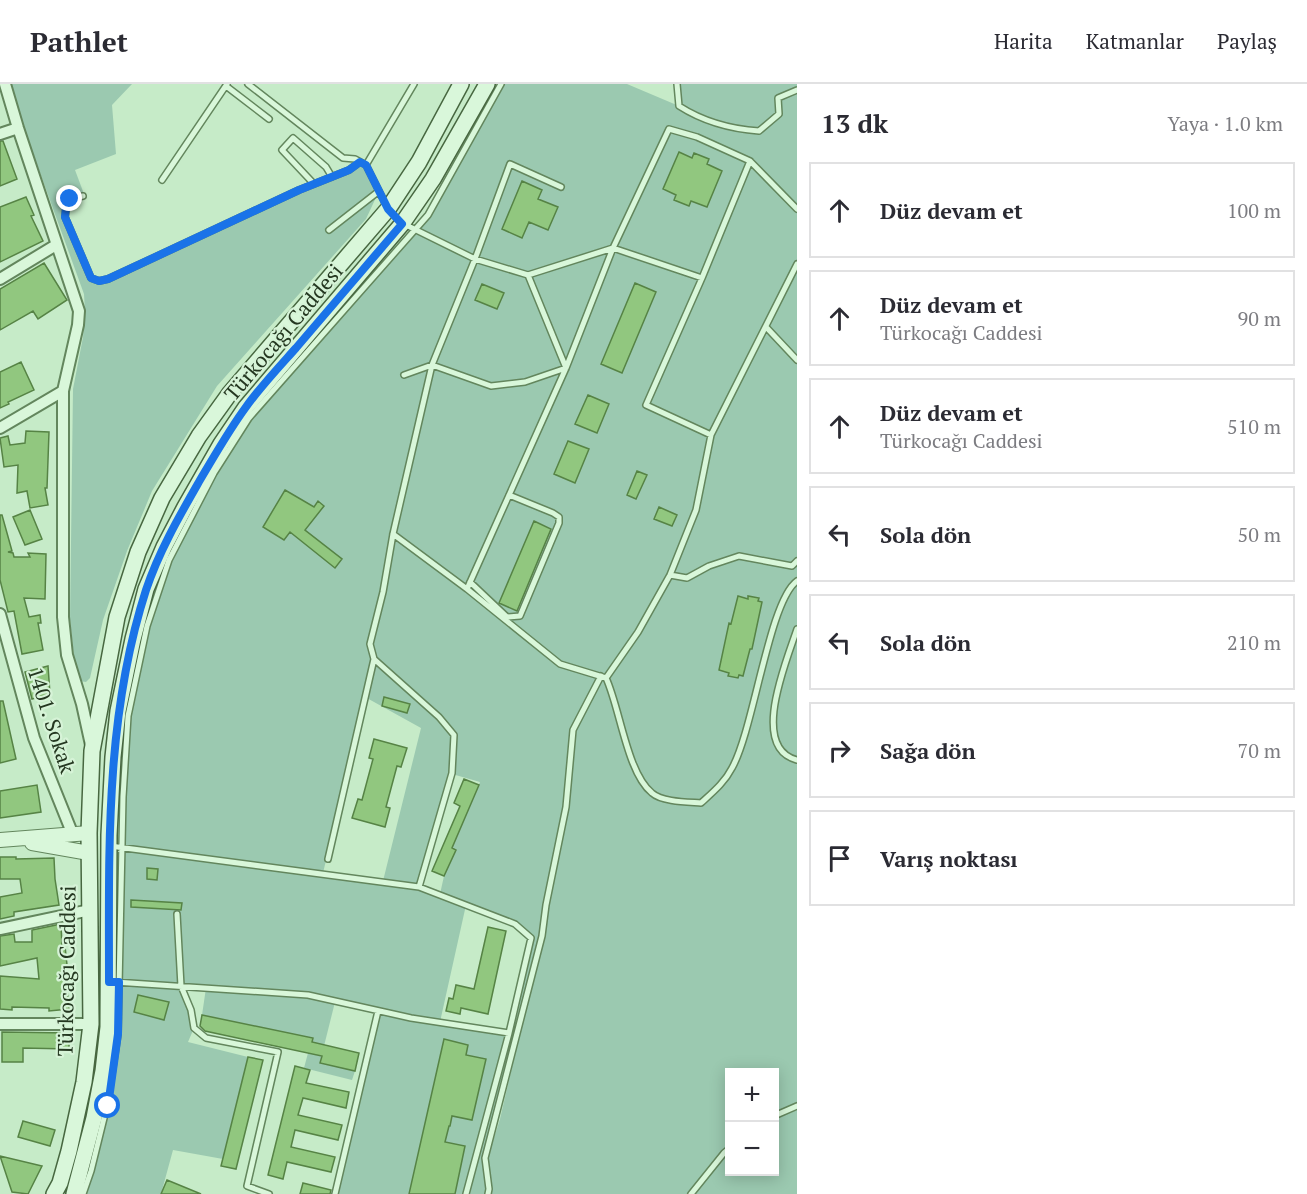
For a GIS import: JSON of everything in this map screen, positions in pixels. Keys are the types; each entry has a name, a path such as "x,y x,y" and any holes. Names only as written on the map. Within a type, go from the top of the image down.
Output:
{"main road":[{"name":"Türkocağı Caddesi","path":"54,1194 60,1183 69,1151 84,1082 91,1024 89,832 92,751 117,617 138,552 162,498 199,436 230,393 388,209 419,162 461,84"},
{"name":"Türkocağı Caddesi","path":"74,1194 92,1128 103,1071 114,982 113,757 118,711 146,589 164,547 216,453 246,407 409,227 487,84"},
{"path":"388,209 409,227"},
{"path":"89,832 112,845"},
{"path":"90,853 112,845"}],"street":[{"path":"5,84 79,311 63,391 63,616 67,655 82,704 92,751"},
{"path":"0,134 18,128"},
{"path":"0,279 56,245"},
{"path":"0,428 63,391"},
{"name":"1401. Sokak","path":"0,614 34,738 73,835"},
{"path":"6,840 89,832"},
{"path":"6,840 90,853"},
{"path":"0,929 90,910"},
{"path":"0,1024 91,1024"}],"lane":[{"path":"248,84 344,158 360,162 388,209"},
{"path":"82,196 70,199 65,217 91,278 99,281 108,279 332,177 360,162 414,84"},
{"path":"409,227 428,215 501,84"},
{"path":"677,84 680,106 696,117 736,129 759,131 778,114 778,98 797,90"},
{"path":"162,180 227,85 269,119"},
{"path":"469,586 566,368 613,248 669,129 697,137 750,161 797,209"},
{"path":"314,184 282,150 293,138 326,167 332,177"},
{"path":"711,435 646,405 750,161"},
{"path":"328,859 374,659 370,644 432,365 510,164 561,187"},
{"path":"329,230 379,191"},
{"path":"409,227 475,259 528,274 613,248 702,278"},
{"path":"488,1194 485,1158 544,927 546,905 566,807 573,730 604,677 638,632 670,575 696,510 711,435 797,264"},
{"path":"528,274 566,368"},
{"path":"766,327 797,360"},
{"path":"404,375 432,365 491,386 525,382 566,368"},
{"path":"393,534 469,586 507,617 520,616 559,524 559,517 509,495"},
{"path":"670,575 687,578 710,566 739,556 792,566 797,561"},
{"path":"604,677 637,772 652,794 678,802 701,803 718,788 733,768 749,724 777,615 791,586 797,581"},
{"path":"469,586 560,664 604,677"},
{"path":"797,629 781,678 772,725 777,746 786,757 797,760"},
{"path":"374,659 439,717 453,735 452,773 419,887"},
{"path":"112,845 419,887 515,924 531,938 509,1033 466,1194"},
{"path":"177,914 181,986 191,1010 194,1028 206,1038 278,1052 247,1186 269,1194"},
{"path":"83,1194 108,1106 118,1034 114,982 308,995 378,1011 509,1033"},
{"path":"335,1194 378,1011"},
{"path":"779,1114 797,1106"},
{"path":"691,1194 725,1152"}],"green space":[{"path":"10,84 132,84 112,105 116,154 75,170 84,194 70,199 65,217 91,278 99,281 299,190 366,165 379,191 366,219 217,386 152,491 127,551 103,620 90,678 86,682 80,681 74,657 70,620 73,389 83,337 84,294"},
{"path":"501,84 627,84 679,106 677,84 797,84 797,1194 335,1194 378,1011 335,1002 320,1062 355,1071 352,1080 304,1068 312,1038 202,1015 206,988 181,986 194,1028 188,1042 248,1057 223,1159 173,1150 161,1194 83,1194 107,1106 118,1034 128,716 147,626 169,560 214,473 249,418 428,215","holes":["365,697 421,728 383,881 323,873","452,774 480,782 452,848 456,850 444,876 440,894 419,886","466,905 515,924 531,938 509,1033 440,1022","536,963 500,1119 487,1160"]}],"building":[{"path":"0,141 3,141 17,179 0,186"},
{"path":"679,152 692,158 694,153 709,159 707,164 722,171 707,207 691,201 689,206 674,200 676,195 663,189"},
{"path":"522,181 542,190 538,199 558,207 548,230 529,222 522,238 502,229"},
{"path":"26,197 34,215 31,216 43,241 0,262 0,207"},
{"path":"44,263 67,300 38,319 33,311 0,330 0,289"},
{"path":"635,283 656,292 622,373 601,364"},
{"path":"482,284 504,293 497,309 475,300"},
{"path":"21,362 34,390 0,408 0,372"},
{"path":"588,395 609,404 597,433 575,424"},
{"path":"26,431 49,432 47,488 45,488 48,505 30,508 27,491 17,493 18,465 4,467 0,438 8,436 10,445 25,443"},
{"path":"568,441 589,449 575,483 554,474"},
{"path":"637,471 647,475 636,499 627,495"},
{"path":"285,490 314,507 318,501 324,506 305,530 342,559 335,568 290,532 284,540 263,527"},
{"path":"659,507 677,515 672,526 654,519"},
{"path":"30,510 42,539 25,545 13,517"},
{"path":"0,515 2,515 12,551 8,552 13,553 14,557 30,557 28,553 46,554 45,599 24,598 29,617 40,615 41,623 38,623 43,650 22,654 14,611 8,612 0,580"},
{"path":"534,521 551,529 517,611 499,603"},
{"path":"738,596 748,599 748,596 759,598 758,601 762,602 752,649 750,649 743,676 739,675 738,678 728,676 729,673 719,670 729,623 731,624"},
{"path":"48,666 50,694 32,699 25,672"},
{"path":"384,697 410,704 407,713 382,706"},
{"path":"0,701 3,701 16,759 0,763"},
{"path":"374,739 407,748 401,767 397,766 386,807 390,808 385,827 352,818 358,799 362,800 373,759 369,758"},
{"path":"464,779 479,785 452,848 456,850 444,876 432,871 460,806 454,803"},
{"path":"37,785 41,812 0,818 0,791"},
{"path":"0,857 54,858 59,905 14,912 14,916 0,919 0,897 22,893 20,879 0,879"},
{"path":"147,868 158,869 157,880 147,879"},
{"path":"131,900 182,903 181,910 131,907"},
{"path":"61,924 62,946 65,946 67,965 65,965 69,1009 49,1011 49,1008 12,1007 12,1010 0,1009 0,976 39,979 37,958 0,966 0,936 14,934 15,942 32,942 32,930"},
{"path":"488,927 506,931 488,1014 461,1008 460,1014 446,1011 449,998 453,999 456,985 474,989"},
{"path":"138,995 169,1002 164,1020 134,1012"},
{"path":"202,1015 313,1038 312,1042 359,1053 355,1071 320,1063 322,1056 205,1031 200,1026"},
{"path":"2,1032 69,1033 69,1049 23,1048 23,1062 2,1062"},
{"path":"444,1039 468,1045 466,1055 486,1059 472,1120 452,1116 445,1142 465,1146 455,1194 409,1194"},
{"path":"248,1057 263,1060 236,1169 221,1166"},
{"path":"295,1066 310,1070 306,1083 349,1092 346,1108 303,1098 298,1115 342,1125 338,1140 295,1130 291,1147 335,1157 331,1172 287,1162 283,1179 268,1175"},
{"path":"23,1121 55,1130 50,1146 18,1137"},
{"path":"0,1156 42,1166 28,1194 12,1192"},
{"path":"167,1180 201,1194 161,1194"},
{"path":"303,1183 331,1190 330,1194 300,1194"}],"route":[{"path":"70,199 65,217 91,278 99,281 108,279 299,190 349,170 360,162 366,165 388,209 402,224 246,407 221,444 185,507 146,589 118,711 113,757 109,835 109,982 119,982 118,1034 108,1106"}]}
